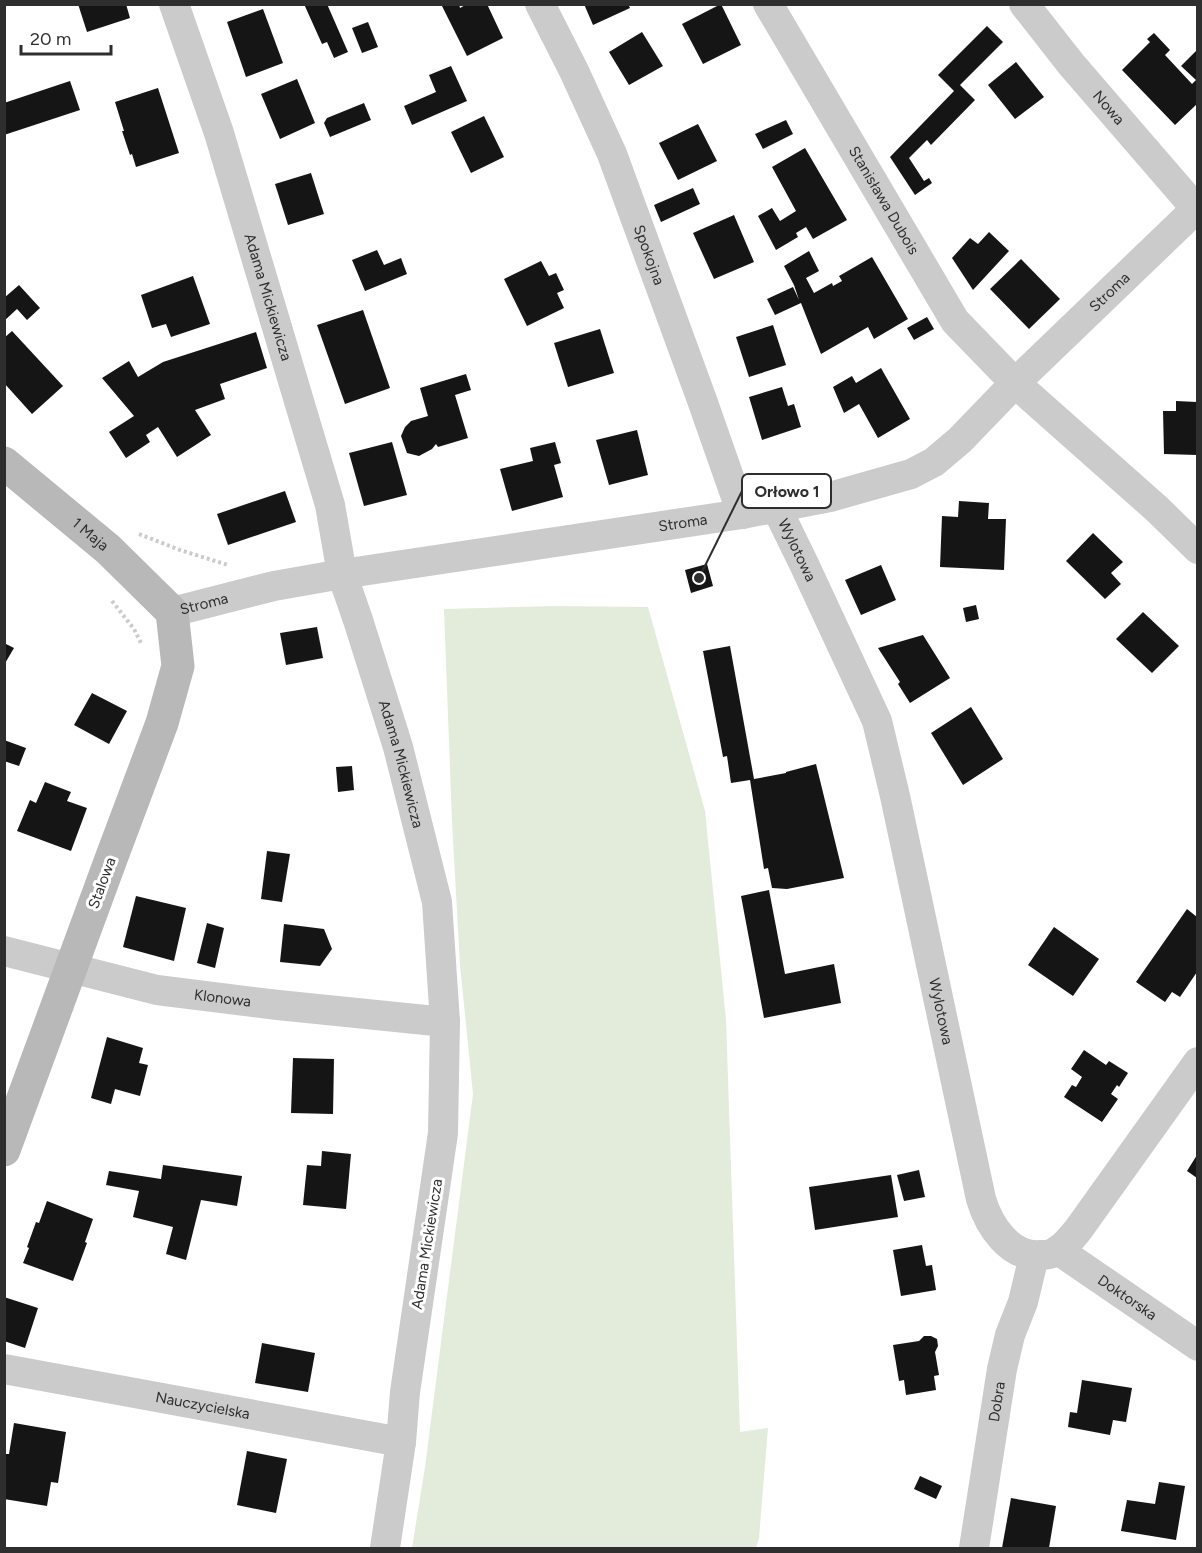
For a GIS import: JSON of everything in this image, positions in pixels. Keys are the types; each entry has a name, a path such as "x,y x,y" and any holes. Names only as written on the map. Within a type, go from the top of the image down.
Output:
{"street":[{"name":"Adama Mickiewicza","path":"174,4 219,133 330,505 342,574 398,747 437,902 445,1022 443,1133 385,1548"},
{"name":"Spokojna","path":"540,4 612,154 742,514"},
{"name":"Stanisława Dubois","path":"768,4 955,321 1016,383"},
{"name":"Nowa","path":"1024,4 1071,64 1197,209"},
{"name":"Stroma","path":"172,612 274,586 342,574 742,514 830,497 911,474 934,462 960,440 1197,209"},
{"path":"1016,383 1197,549"},
{"name":"1 Maja","path":"4,463 108,549 172,612"},
{"name":"Wylotowa","path":"776,507 877,721 982,1203 1002,1238 1017,1251 1046,1253"},
{"name":"Stalowa","path":"4,1150 162,723 177,666 172,612"},
{"name":"Klonowa","path":"4,951 157,990 445,1022"},
{"path":"1046,1253 1078,1230 1197,1062"},
{"name":"Doktorska","path":"1046,1253 1197,1346"},
{"name":"Dobra","path":"974,1548 1002,1369 1010,1335 1046,1253"},
{"name":"Nauczycielska","path":"4,1369 400,1442"}],"path":[{"path":"134,532 225,565 235,565"},
{"path":"106,594 134,629 145,650"}],"green space":[{"path":"553,606 648,607 705,811 726,1019 740,1432 768,1428 759,1538 756,1548 412,1548 425,1467 473,1094 460,965 444,609"}],"building":[{"path":"78,4 126,4 130,18 87,32"},
{"path":"304,4 327,4 348,52 334,58 327,42 322,44"},
{"path":"441,4 459,4 460,8 467,4 487,4 503,38 467,56"},
{"path":"584,4 628,4 630,8 593,25"},
{"path":"721,4 741,45 703,64 682,24"},
{"path":"263,9 283,63 246,77 227,22"},
{"path":"368,22 378,47 362,53 352,28"},
{"path":"987,26 1003,42 960,85 975,100 931,145 927,140 909,158 924,181 929,178 932,183 915,195 890,157 954,91 938,75"},
{"path":"642,32 663,66 629,85 609,52"},
{"path":"1154,33 1170,50 1165,55 1192,84 1196,80 1181,66 1197,50 1197,104 1175,125 1122,70 1150,42 1147,39"},
{"path":"1016,62 1044,97 1015,119 988,85"},
{"path":"451,66 467,101 412,125 404,106 436,92 429,75"},
{"path":"297,79 315,123 280,139 261,94"},
{"path":"70,81 80,110 4,135 4,103"},
{"path":"158,88 179,153 136,167 122,131 124,131 115,102"},
{"path":"364,103 371,120 330,137 324,123 327,118"},
{"path":"484,116 504,157 471,173 451,132"},
{"path":"786,120 793,134 763,149 755,134"},
{"path":"698,124 717,161 678,180 659,143"},
{"path":"805,148 847,220 813,239 806,227 796,233 798,237 776,250 758,216 772,208 780,221 796,211 772,167"},
{"path":"311,173 324,214 288,225 275,184"},
{"path":"693,188 700,204 661,222 654,205"},
{"path":"734,215 754,262 714,279 693,233"},
{"path":"989,232 1009,251 973,290 952,258 970,238 978,244"},
{"path":"377,250 384,265 401,258 407,274 365,291 352,260"},
{"path":"809,251 819,271 806,278 814,293 832,283 833,286 842,281 839,276 872,257 908,319 874,339 868,327 821,354 801,303 775,315 767,299 793,287 799,300 784,266"},
{"path":"1021,259 1060,299 1029,329 990,289"},
{"path":"541,261 549,276 556,273 564,290 557,293 564,308 527,326 504,279"},
{"path":"193,276 210,324 171,337 166,324 152,328 141,295"},
{"path":"19,285 40,308 27,320 17,309 4,321 4,298"},
{"path":"363,310 390,388 345,404 317,325"},
{"path":"927,317 934,329 914,340 907,328"},
{"path":"773,325 786,365 749,377 736,337"},
{"path":"600,329 614,373 568,387 554,343"},
{"path":"12,331 63,386 32,414 4,383 4,338"},
{"path":"256,332 267,368 220,384 225,399 195,410 211,435 177,457 158,427 146,435 150,442 126,458 109,432 134,416 102,378 129,361 138,377 163,362"},
{"path":"881,368 910,419 878,438 859,404 844,413 833,387 852,376 856,383"},
{"path":"466,374 471,390 455,395 468,438 438,447 436,444 419,456 407,453 401,436 405,427 411,421 428,416 420,388"},
{"path":"782,387 788,406 794,404 801,427 762,440 749,397"},
{"path":"1176,401 1197,402 1197,455 1164,454 1163,411 1176,411"},
{"path":"637,430 648,475 609,485 596,440"},
{"path":"392,442 407,495 364,506 349,453"},
{"path":"555,442 561,463 554,465 563,497 512,511 500,469 533,461 530,448"},
{"path":"285,491 296,522 228,545 217,514"},
{"path":"959,501 989,503 988,519 1006,519 1004,570 940,567 942,516 958,517"},
{"path":"1093,533 1123,562 1111,573 1121,584 1105,599 1066,561"},
{"path":"707,564 713,586 691,593 685,570"},
{"path":"881,565 896,600 861,615 845,580"},
{"path":"976,605 979,619 966,622 963,608"},
{"path":"1143,612 1179,646 1152,673 1116,639"},
{"path":"317,627 323,658 286,665 280,633"},
{"path":"923,635 950,678 910,703 898,684 900,682 878,648"},
{"path":"4,643 14,648 4,665"},
{"path":"730,646 754,779 816,764 844,878 787,889 772,888 768,868 764,869 750,780 731,783 727,756 723,757 703,651"},
{"path":"92,693 127,711 109,744 74,725"},
{"path":"971,707 1003,759 963,785 931,733"},
{"path":"4,740 26,748 19,766 4,761"},
{"path":"352,766 354,790 338,792 336,767"},
{"path":"45,782 71,792 67,801 87,808 71,851 17,831 30,800 36,803"},
{"path":"267,851 290,854 282,902 261,899"},
{"path":"769,890 785,974 834,964 841,1003 764,1018 741,896"},
{"path":"136,896 186,908 174,961 123,947"},
{"path":"1187,909 1197,917 1197,972 1180,997 1172,992 1165,1002 1136,982"},
{"path":"207,923 224,928 215,968 197,963"},
{"path":"284,924 324,929 332,949 320,966 280,962"},
{"path":"1054,927 1099,959 1073,996 1028,965"},
{"path":"107,1037 143,1048 139,1063 148,1065 140,1096 115,1089 111,1104 91,1098"},
{"path":"1084,1050 1106,1065 1109,1061 1128,1073 1119,1087 1117,1085 1111,1094 1118,1099 1102,1122 1064,1097 1072,1085 1076,1087 1082,1077 1071,1069"},
{"path":"293,1058 334,1059 333,1114 291,1113"},
{"path":"322,1151 351,1154 346,1209 303,1205 307,1165 321,1166"},
{"path":"1197,1155 1197,1178 1187,1171"},
{"path":"163,1165 242,1176 237,1206 201,1200 186,1260 166,1254 173,1227 133,1217 139,1191 106,1185 109,1171 161,1179"},
{"path":"919,1170 925,1197 904,1201 897,1175"},
{"path":"891,1175 898,1217 815,1230 809,1187"},
{"path":"47,1201 93,1219 73,1281 23,1263 36,1222 39,1223"},
{"path":"922,1245 926,1266 932,1265 936,1290 901,1296 893,1250"},
{"path":"4,1297 38,1308 25,1348 4,1341"},
{"path":"924,1336 937,1339 938,1346 935,1352 939,1375 934,1376 936,1390 906,1395 904,1380 899,1381 893,1345 919,1341"},
{"path":"262,1343 315,1353 308,1392 255,1383"},
{"path":"1082,1380 1132,1388 1126,1422 1113,1420 1110,1435 1068,1427 1070,1412 1077,1413"},
{"path":"14,1423 66,1432 58,1483 51,1482 47,1506 4,1499 4,1454 9,1454"},
{"path":"247,1451 287,1459 276,1513 237,1505"},
{"path":"920,1476 942,1486 936,1499 914,1489"},
{"path":"1159,1482 1185,1486 1176,1540 1121,1531 1127,1500 1155,1504"},
{"path":"1011,1498 1056,1506 1049,1548 1002,1548"}],"place":[{"name":"Orłowo 1","path":"699,578"}]}
